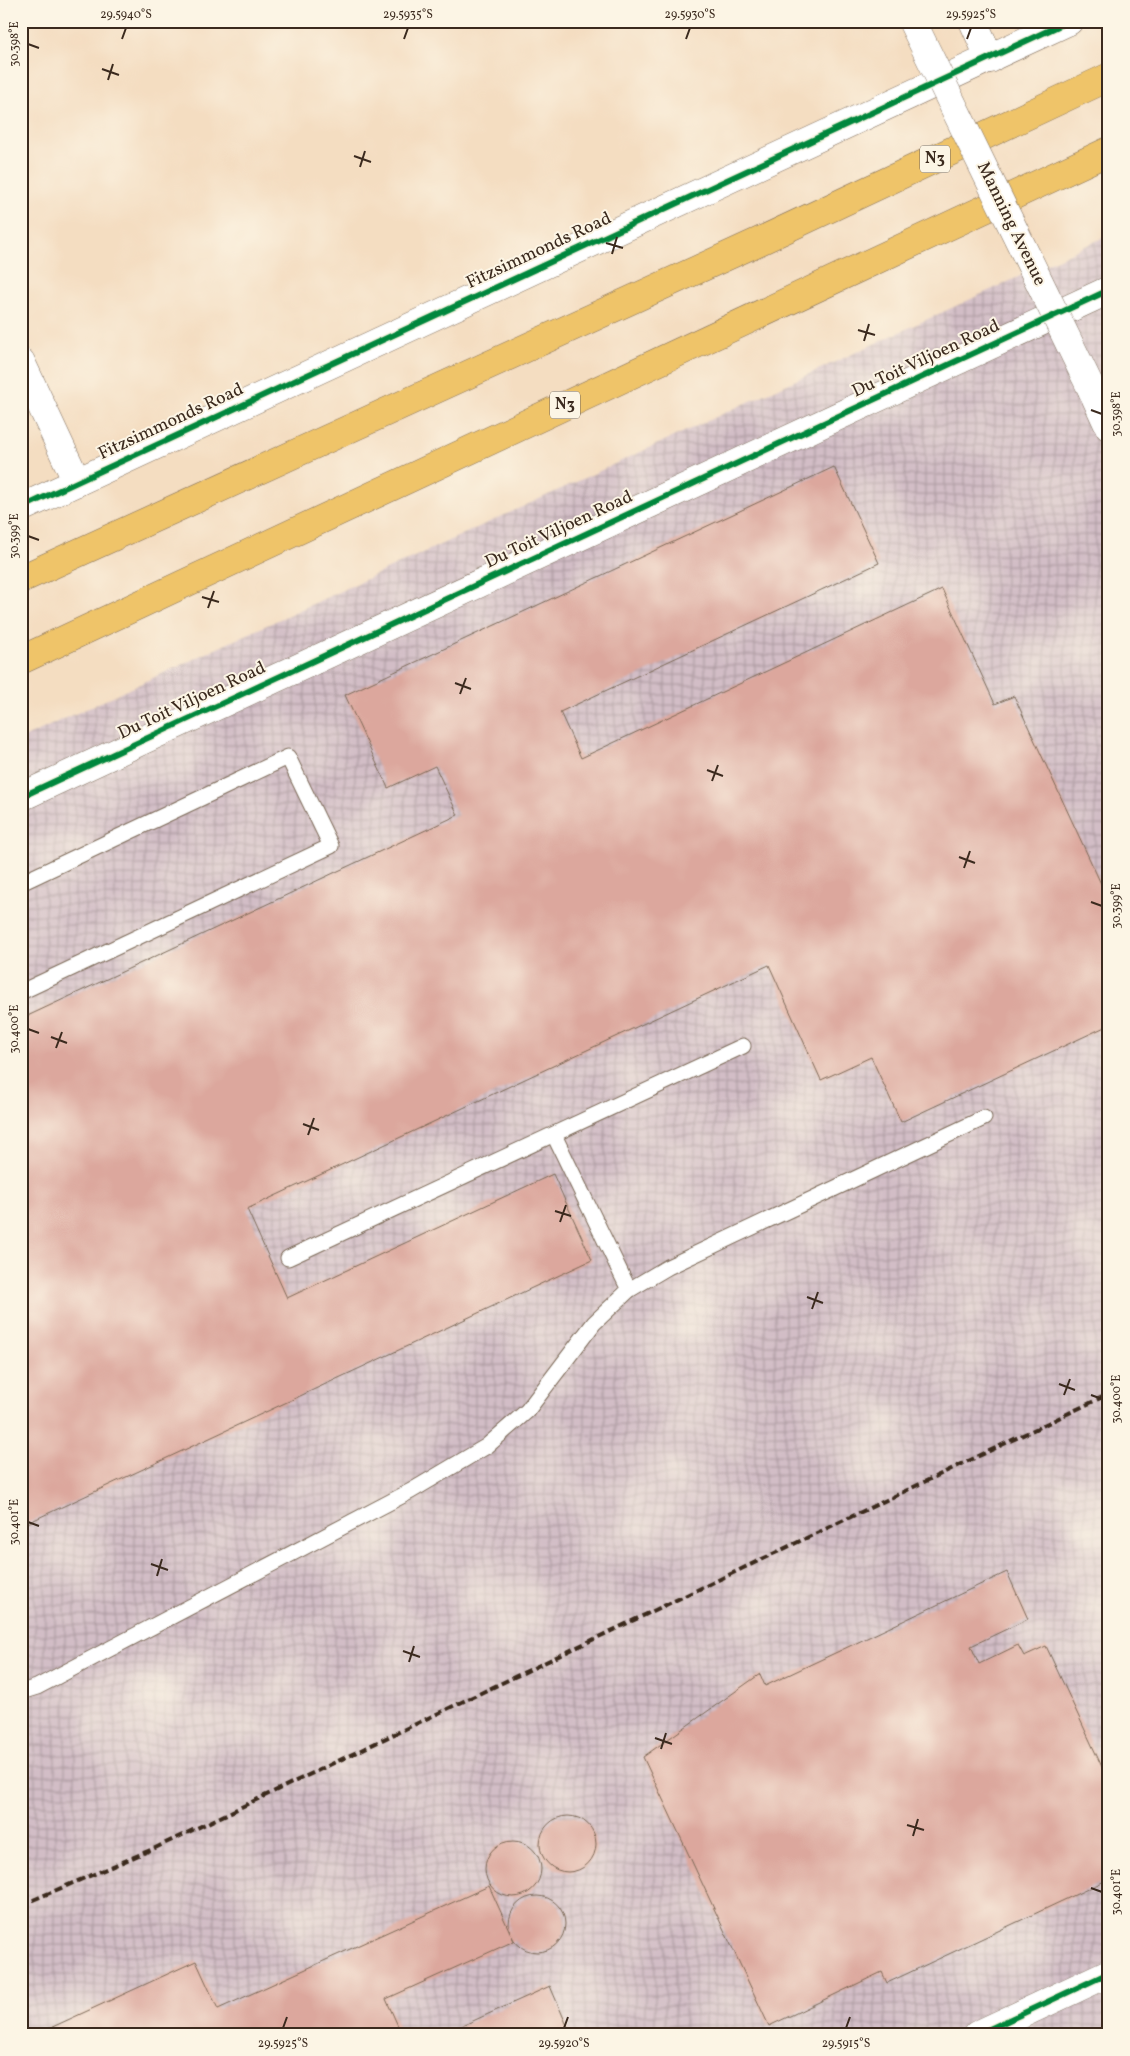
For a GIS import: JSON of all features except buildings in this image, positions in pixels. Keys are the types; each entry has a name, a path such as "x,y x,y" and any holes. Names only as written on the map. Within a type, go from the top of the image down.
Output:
{"highway":[{"name":"N3","path":"21,579 760,241 1109,76"},
{"name":"N3","path":"21,660 1109,151"}],"street":[{"name":"Manning Avenue","path":"912,21 1109,427"},
{"path":"972,21 990,59"},
{"name":"Fitzsimmonds Road","path":"21,508 1069,21"},
{"name":"Du Toit Viljoen Road","path":"21,796 1109,290"},
{"path":"21,362 77,482"},
{"path":"977,2035 1109,1974"}],"lane":[{"path":"21,883 288,757 331,846 21,992"},
{"path":"288,1258 743,1046"},
{"path":"21,1692 46,1682 454,1468 487,1446 527,1411 594,1323 629,1290 668,1267 984,1118"},
{"path":"554,1135 629,1290"}],"shaded area":[{"path":"1109,235 1109,2035 21,2035 21,739"}],"railway":[{"path":"21,1903 33,1900 153,1849 1109,1394"}],"cycle path":[{"path":"21,508 1069,21"},
{"path":"21,797 1109,290"},
{"path":"977,2035 1109,1973"}]}
